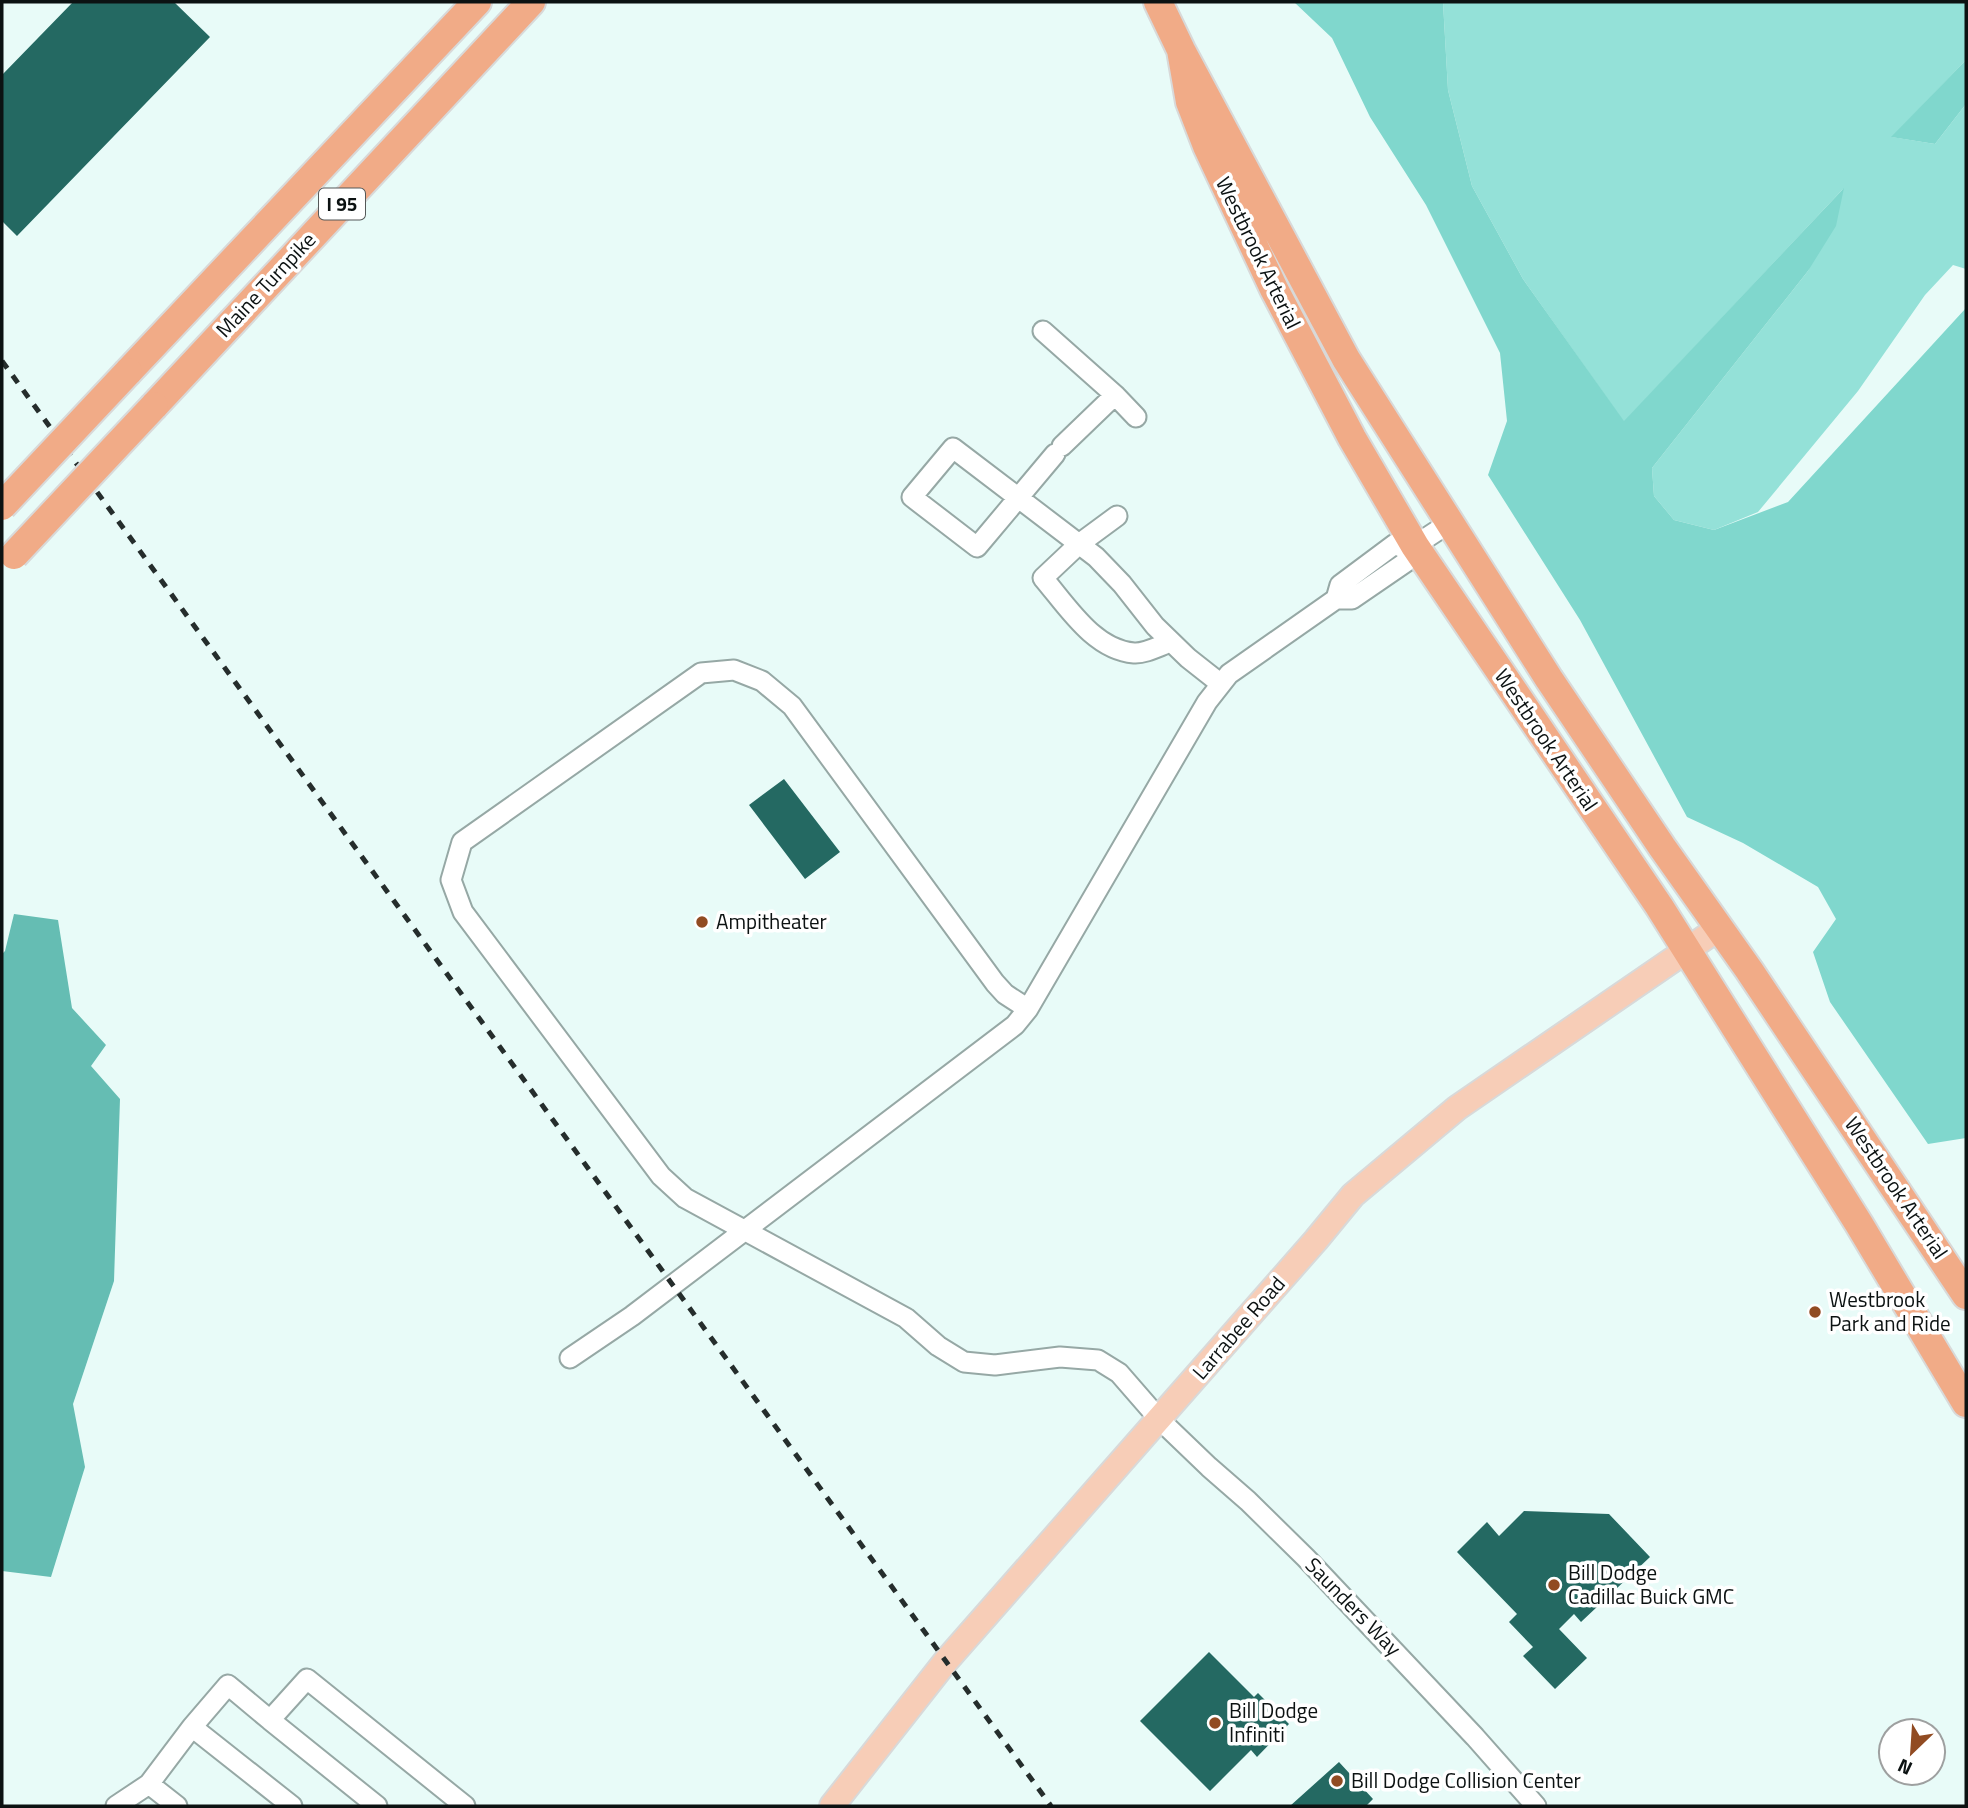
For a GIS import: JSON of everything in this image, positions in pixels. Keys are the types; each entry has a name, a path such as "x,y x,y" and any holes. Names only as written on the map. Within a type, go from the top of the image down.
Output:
{"highway":[{"name":"Maine Turnpike","path":"2,506 477,2"},
{"name":"Maine Turnpike","path":"8,562 531,2"},
{"name":"Westbrook Arterial","path":"1158,2 1346,359 1556,689 1764,992 1966,1295"},
{"name":"Westbrook Arterial","path":"1181,50 1190,102 1207,146 1262,265 1412,548 1687,950 1859,1223 1966,1403"}],"main road":[{"name":"Larrabee Road","path":"832,1806 946,1661 1353,1195 1457,1108 1718,928"}],"lane":[{"path":"1043,331 1115,394 1136,418"},
{"path":"1115,394 1058,450 1018,498 977,547 912,497 953,448 1018,498 1096,557 1155,626 1221,684"},
{"path":"1118,516 1079,544 1043,578 1085,628 1112,648 1137,653 1171,642"},
{"path":"570,1358 632,1317 1016,1025 1028,1009 1207,702 1229,674 1336,599 1340,585 1395,544 1412,548 1449,523"},
{"name":"Saunders Way","path":"1028,1009 1005,994 995,983 792,706 762,681 734,670 701,673 462,842 451,880 463,912 661,1176 685,1198 906,1318 938,1346 964,1362 995,1365 1060,1357 1098,1360 1119,1373 1159,1419 1248,1500 1306,1558 1475,1737 1536,1806"},
{"path":"270,1720 307,1679 465,1806"},
{"path":"116,1806 149,1784 228,1685 377,1806"},
{"path":"192,1727 292,1806"},
{"path":"149,1784 177,1806"}],"shaded area":[{"path":"1294,2 1443,2 1448,90 1472,186 1523,279 1624,421 1844,188 1836,226 1808,271 1652,468 1654,496 1674,520 1714,530 1788,502 1966,308 1966,1138 1928,1144 1830,1002 1813,952 1836,919 1818,887 1743,843 1687,817 1580,620 1488,475 1507,421 1500,353 1426,205 1370,117 1332,38"},
{"path":"1443,2 1966,2 1966,60 1892,137 1935,144 1966,104 1966,269 1953,265 1925,295 1858,391 1758,512 1714,530 1674,520 1654,496 1652,468 1808,271 1843,189 1624,422 1523,279 1472,186 1448,90"},
{"path":"1966,60 1966,104 1935,144 1891,137"},
{"path":"14,914 58,920 72,1008 106,1045 91,1066 120,1099 114,1281 73,1404 85,1467 51,1577 2,1571 2,954"}],"building":[{"path":"73,2 174,2 210,37 17,236 2,221 2,75"},
{"path":"784,779 840,852 805,879 749,805"},
{"name":"Bill Dodge Cadillac Buick GMC","path":"1524,1511 1609,1514 1650,1557 1581,1622 1574,1614 1559,1629 1587,1658 1555,1689 1523,1656 1533,1647 1509,1622 1517,1614 1457,1552 1487,1522 1499,1536"},
{"name":"Bill Dodge Infiniti","path":"1209,1652 1254,1697 1258,1693 1289,1724 1257,1757 1251,1750 1210,1791 1140,1721"},
{"name":"Bill Dodge Collision Center","path":"1339,1762 1373,1799 1366,1806 1290,1806"}],"railway":[{"path":"2,361 1051,1806"}],"place":[{"name":"Ampitheater","path":"702,922"},
{"name":"Westbrook Park and Ride","path":"1815,1312"},
{"name":"Bill Dodge Cadillac Buick GMC","path":"1554,1585"},
{"name":"Bill Dodge Infiniti","path":"1215,1723"},
{"name":"Bill Dodge Collision Center","path":"1337,1781"}]}
